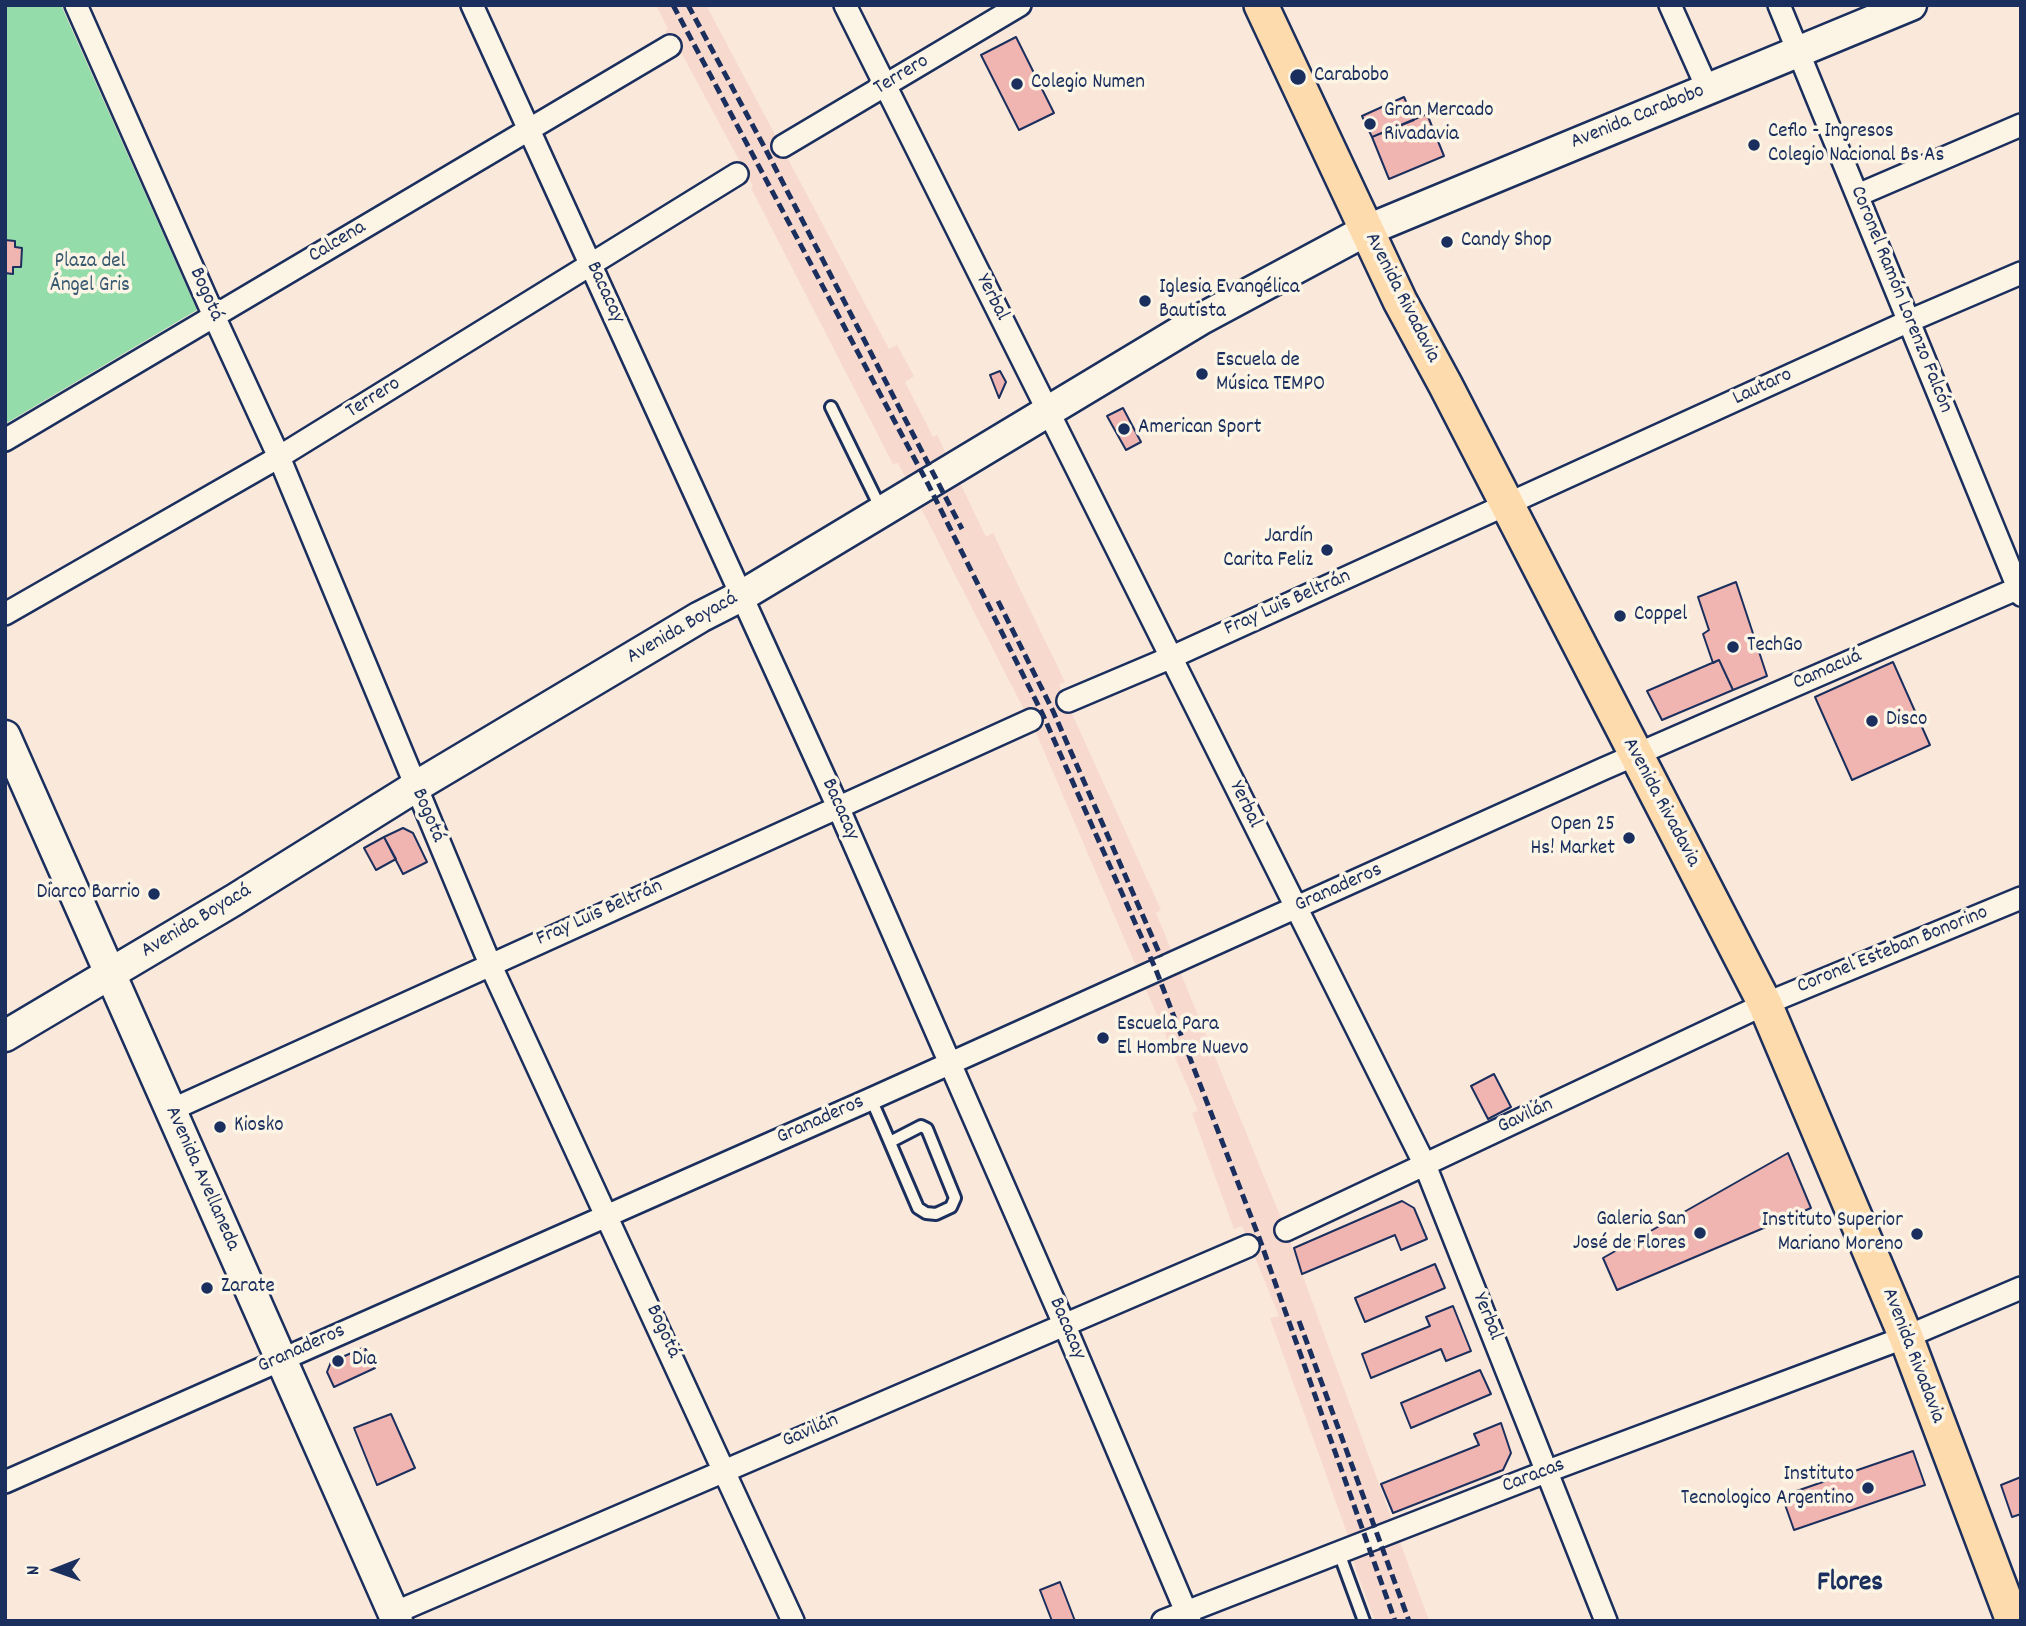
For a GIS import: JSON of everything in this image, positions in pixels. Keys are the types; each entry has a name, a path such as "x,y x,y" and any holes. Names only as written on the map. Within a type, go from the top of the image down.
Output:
{"main road":[{"name":"Avenida Rivadavia","path":"1261,5 1365,231 1765,1004 1906,1336 2013,1621"},
{"name":"Avenida Carabobo","path":"1365,231 1910,5"},
{"name":"Avenida Boyacá","path":"5,1036 415,787 700,617 743,595 1203,318 1365,231"},
{"name":"Avenida Avellaneda","path":"5,736 281,1359 389,1618"}],"street":[{"name":"Bogotá","path":"76,5 279,457 490,964 793,1621"},
{"name":"Bacacay","path":"472,5 838,807 1064,1324 1188,1616"},
{"name":"Yerbal","path":"845,5 1425,1165 1606,1621"},
{"name":"Terrero","path":"783,146 1020,5"},
{"path":"1670,5 1708,90"},
{"name":"Coronel Ramón Lorenzo Falcón","path":"1779,5 2020,590"},
{"name":"Calcena","path":"5,440 670,46"},
{"path":"1858,195 2021,125"},
{"name":"Terrero","path":"5,614 279,457 737,174"},
{"name":"Lautaro","path":"1507,505 1909,321 2021,273"},
{"name":"Fray Luis Beltrán","path":"1069,701 1507,505"},
{"name":"Camacuá","path":"1635,756 2020,590"},
{"name":"Fray Luis Beltrán","path":"171,1110 1031,720"},
{"name":"Granaderos","path":"5,1482 950,1064 1635,756"},
{"name":"Coronel Esteban Bonorino","path":"1765,1004 2021,898"},
{"name":"Gavilán","path":"1286,1230 1765,1004"},
{"name":"Gavilán","path":"389,1618 725,1469 1248,1246"},
{"name":"Caracas","path":"1163,1621 1188,1616 1339,1553 1906,1336 2021,1288"}],"lane":[{"path":"831,407 882,511"},
{"path":"871,1099 918,1208 926,1213 936,1214 951,1207 955,1198 927,1129 921,1126 890,1142"},
{"path":"1339,1553 1364,1621"}],"shaded area":[{"path":"656,5 706,5 889,349 897,345 914,376 905,382 933,437 937,435 986,537 993,533 1065,682 1059,685 1161,910 1156,913 1286,1230 1429,1621 1375,1621 1356,1570 1347,1533 1270,1318 1279,1316 1242,1226 1234,1229 1192,1113 1198,1111 1038,737 898,463 893,464 751,188 753,186 682,54 678,56"}],"green space":[{"name":"Plaza del Ángel Gris","path":"5,5 61,5 197,310 5,424"}],"building":[{"name":"Colegio Numen","path":"1016,37 1054,113 1019,130 981,55"},
{"path":"1404,97 1414,120 1372,137 1362,116"},
{"path":"1427,114 1444,156 1389,179 1372,137"},
{"path":"5,240 15,241 15,247 22,248 21,267 13,267 13,274 5,273"},
{"path":"1000,371 1006,382 999,398 990,375"},
{"name":"American Sport","path":"1123,408 1141,442 1126,450 1107,416"},
{"name":"TechGo","path":"1736,582 1767,676 1733,690 1719,660 1713,663 1703,634 1709,630 1698,597"},
{"path":"1719,660 1733,690 1662,720 1647,691"},
{"name":"Disco","path":"1893,662 1930,745 1852,780 1815,697"},
{"path":"403,828 413,833 427,862 403,874 384,837"},
{"path":"384,837 396,859 376,870 364,848"},
{"path":"1494,1074 1511,1107 1488,1119 1471,1086"},
{"name":"Galeria San José de Flores","path":"1788,1153 1811,1208 1617,1290 1603,1258"},
{"path":"1402,1201 1414,1208 1427,1239 1401,1250 1395,1235 1302,1274 1294,1248"},
{"path":"1435,1264 1445,1288 1365,1322 1355,1298"},
{"path":"1453,1306 1471,1351 1446,1361 1441,1349 1371,1378 1362,1354 1430,1326 1426,1317"},
{"path":"365,1347 375,1368 334,1387 327,1372 331,1362"},
{"path":"1480,1370 1491,1394 1411,1428 1401,1403"},
{"path":"391,1414 415,1468 377,1485 354,1428"},
{"path":"1501,1423 1511,1453 1503,1470 1393,1513 1381,1484 1479,1445 1474,1434"},
{"path":"1913,1451 1925,1485 1794,1530 1782,1496"},
{"path":"2021,1477 2021,1514 2012,1517 2001,1485"},
{"path":"1060,1582 1075,1621 1052,1621 1040,1590"}],"railway":[{"path":"673,5 928,484 1043,715 1156,970 1260,1240 1395,1621"},
{"path":"688,5 962,529"},
{"path":"998,601 1053,711 1161,957"},
{"path":"1299,1321 1409,1621"}],"place":[{"name":"Carabobo","path":"1298,77"},
{"name":"Colegio Numen","path":"1017,84"},
{"name":"Gran Mercado Rivadavia","path":"1370,124"},
{"name":"Ceflo - Ingresos Colegio Nacional Bs As","path":"1754,145"},
{"name":"Candy Shop","path":"1447,242"},
{"name":"Iglesia Evangélica Bautista","path":"1145,301"},
{"name":"Escuela de Música TEMPO","path":"1202,374"},
{"name":"American Sport","path":"1124,429"},
{"name":"Jardín Carita Feliz","path":"1327,550"},
{"name":"Coppel","path":"1620,616"},
{"name":"TechGo","path":"1733,647"},
{"name":"Disco","path":"1872,721"},
{"name":"Open 25 Hs! Market","path":"1629,838"},
{"name":"Diarco Barrio","path":"154,894"},
{"name":"Escuela Para El Hombre Nuevo","path":"1103,1038"},
{"name":"Kiosko","path":"220,1127"},
{"name":"Galeria San José de Flores","path":"1700,1233"},
{"name":"Instituto Superior Mariano Moreno","path":"1917,1234"},
{"name":"Zarate","path":"207,1288"},
{"name":"Dia","path":"338,1361"},
{"name":"Instituto Tecnologico Argentino","path":"1868,1488"}],"district":[{"name":"Flores","path":"1850,1585"}]}
